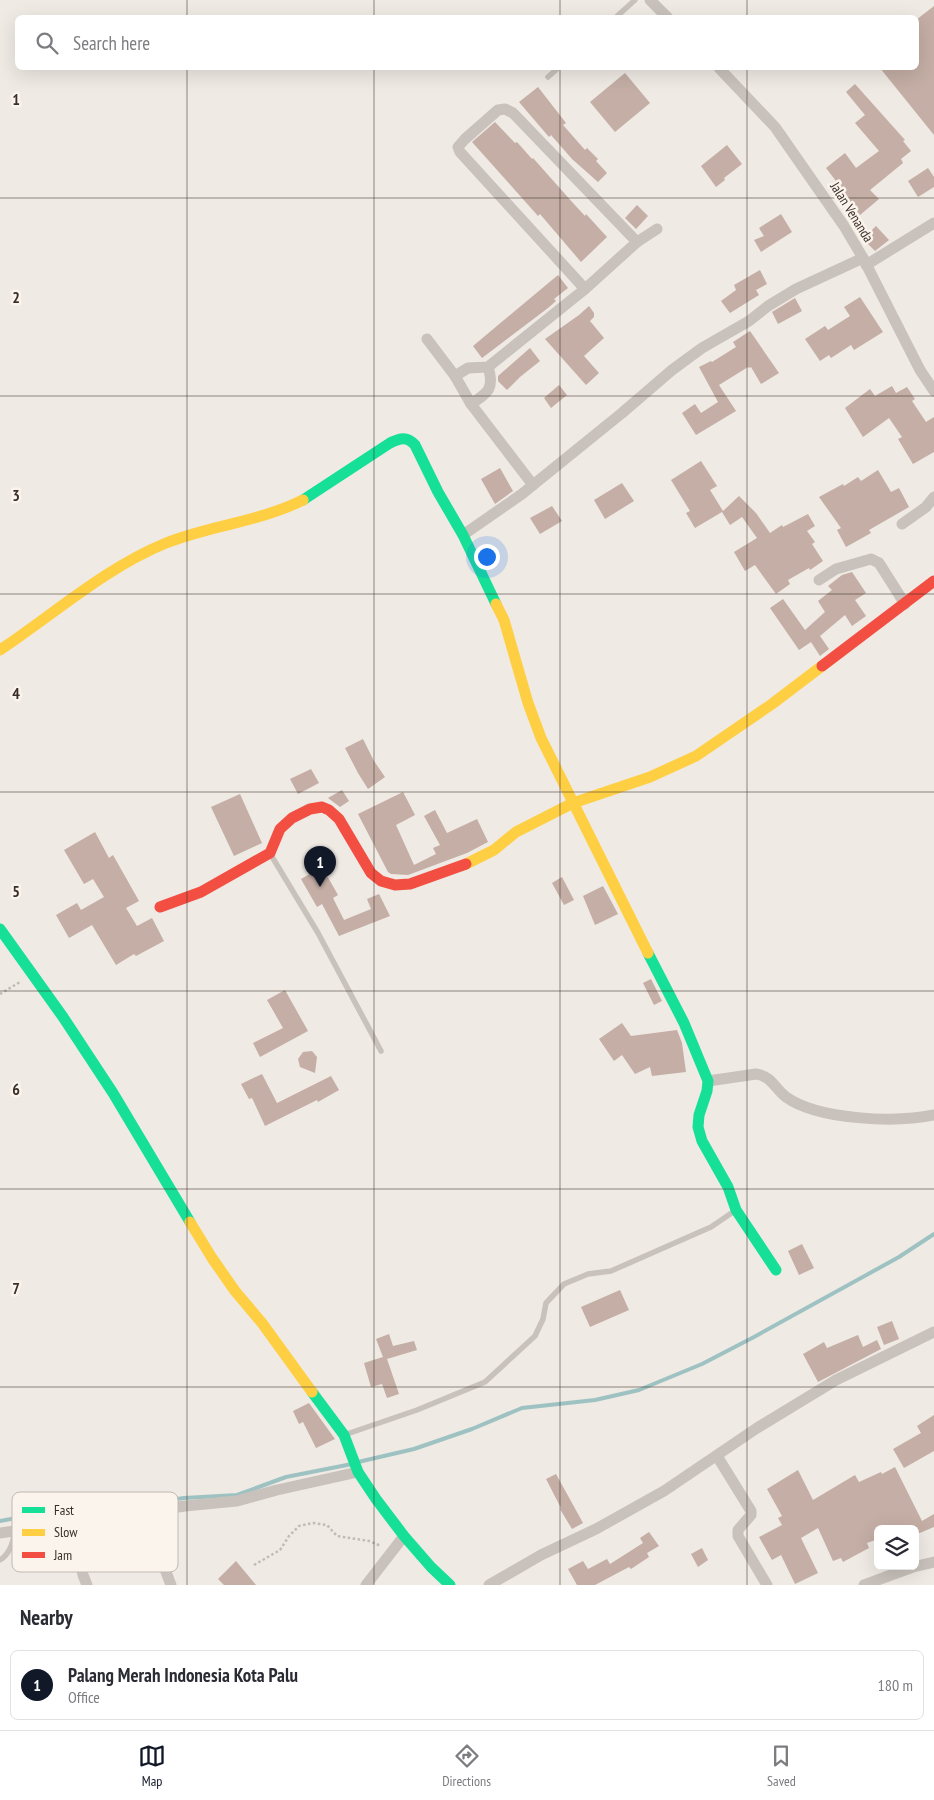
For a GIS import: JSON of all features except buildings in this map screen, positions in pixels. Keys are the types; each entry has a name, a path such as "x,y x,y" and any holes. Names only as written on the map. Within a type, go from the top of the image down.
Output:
{"street":[{"path":"650,0 665,15"},
{"name":"Jalan Venanda","path":"721,70 775,127 844,226 920,370 934,391"},
{"path":"585,289 460,152 458,147 465,139 498,110 505,109 513,113 637,242"},
{"path":"463,535 522,494 672,370 702,348 749,321 768,306 796,289 864,262 934,223"},
{"path":"455,376 468,368 488,367 585,289 637,242 657,229"},
{"path":"428,339 455,376 471,404 533,485"},
{"path":"471,404 483,396 491,386 492,378 488,367"},
{"path":"0,650 90,585 165,543 262,518 283,510 327,486 396,440 404,438 411,440 463,535 504,620 528,703 541,738 600,859 684,1023 708,1081 707,1091 699,1115 698,1127 702,1141 728,1187 736,1210 776,1270"},
{"path":"902,524 926,507 934,497"},
{"path":"819,580 836,569 871,558 878,563 905,604"},
{"path":"160,907 201,892 270,853 280,829 292,818 310,809 322,807 329,810 339,819 371,873 381,881 395,885 410,884 471,862 494,850 516,832 573,803 650,777 696,756 772,704 934,581"},
{"path":"0,929 33,974 113,1093 212,1258 235,1291 268,1330 344,1435 356,1464 404,1536 431,1567 450,1585"},
{"path":"708,1081 756,1074 764,1075 786,1096 810,1109 832,1114 898,1119 934,1115"},
{"path":"489,1585 541,1555 596,1529 664,1491 788,1408 836,1380 934,1332"},
{"path":"717,1456 751,1511 738,1530 738,1536 767,1585"},
{"path":"178,1507 237,1501 312,1482 356,1464"},
{"path":"366,1585 404,1536"},
{"path":"864,1585 913,1567 934,1562"},
{"path":"82,1572 87,1585"},
{"path":"166,1572 171,1585"}],"lane":[{"path":"618,15 635,0"},
{"path":"548,76 556,70"},
{"path":"270,853 318,933 381,1051"},
{"path":"344,1435 409,1413 485,1382 535,1336 543,1319 546,1303 564,1284 588,1274 611,1271 711,1227 736,1210"},
{"path":"0,1560 4,1558 12,1546"}],"path":[{"path":"0,994 33,974"},
{"path":"254,1565 280,1550 289,1536 299,1526 313,1523 327,1525 337,1536 369,1541 392,1551"}],"waterway":[{"path":"358,1462 414,1449 472,1429 522,1408 595,1400 639,1390 702,1364 754,1337 899,1257 934,1234"},
{"path":"178,1499 237,1495 286,1477 352,1464"},
{"path":"0,1521 12,1519"}],"traffic: fast":[{"path":"303,500 390,443 400,439 409,440 415,445 438,492 463,535 496,604"},
{"path":"0,929 63,1017 113,1093 190,1222"},
{"path":"648,953 684,1023 708,1081 707,1091 699,1115 698,1127 702,1141 728,1187 736,1210 776,1270"},
{"path":"312,1392 344,1435 358,1472 376,1499 404,1536 431,1567 450,1585"}],"traffic: slow":[{"path":"0,650 80,592 144,553 183,537 252,519 303,500"},
{"path":"496,604 504,620 528,703 541,738 648,953"},
{"path":"466,864 494,850 516,832 573,803 650,777 696,756 772,704 822,666"},
{"path":"190,1222 235,1291 262,1323 312,1392"}],"traffic: jam":[{"path":"822,666 934,581"},
{"path":"160,907 201,892 270,853 280,829 292,818 310,809 322,807 329,810 339,819 371,873 381,881 395,885 410,884 466,864"}],"place":[{"name":"Palang Merah Indonesia Kota Palu","path":"320,887"}]}
